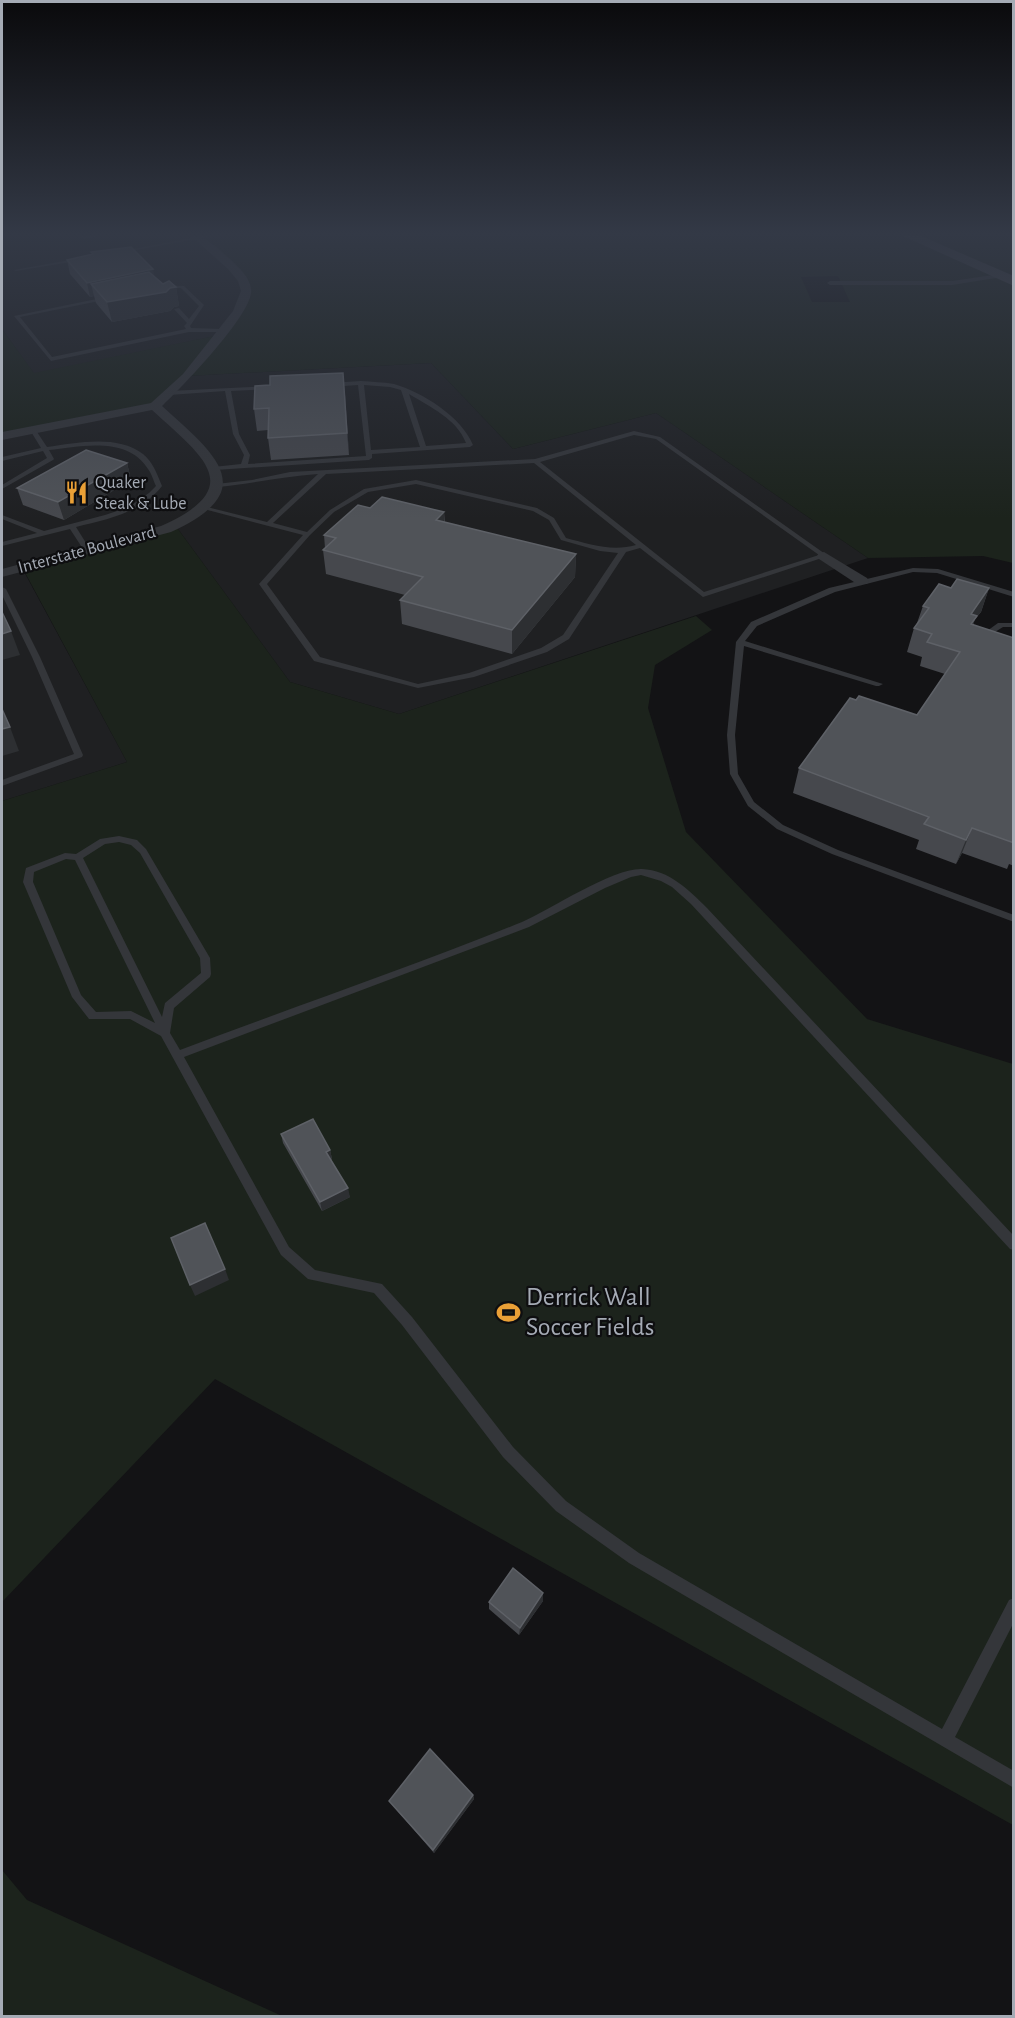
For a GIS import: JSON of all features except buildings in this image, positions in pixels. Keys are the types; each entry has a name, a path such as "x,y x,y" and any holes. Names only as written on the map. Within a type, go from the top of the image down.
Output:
{"street":[{"path":"2,436 155,406 187,376 222,331"},
{"path":"155,406 189,438 215,468 218,485"},
{"name":"Interstate Boulevard","path":"2,573 162,531 203,508 213,496 218,485"},
{"path":"824,556 862,582"}],"lane":[{"path":"28,330 51,359 188,330"},
{"path":"195,330 222,331"},
{"path":"215,468 369,458 361,383"},
{"path":"319,385 361,383 390,385 404,389 449,418 467,435 470,445 368,452"},
{"path":"169,393 279,387"},
{"path":"404,389 424,448"},
{"path":"228,390 236,434 247,455 244,466"},
{"path":"2,487 51,459 33,429"},
{"path":"218,485 252,482 290,474 535,461 634,433 658,438 824,556"},
{"path":"2,459 45,449 95,443 120,445 147,462 159,486 152,496 139,504 72,526 2,544"},
{"path":"535,461 703,595 824,556"},
{"path":"268,524 324,472"},
{"path":"623,551 566,637 544,650 471,675 418,686 317,659 263,584 332,511 366,490 416,482 535,509 552,519 563,539 600,549 623,551 641,546"},
{"path":"203,508 308,534"},
{"path":"2,517 44,534"},
{"path":"72,526 87,551"},
{"path":"1014,595 938,571 913,570 832,590 754,624 740,642 731,735 734,774 752,804 780,827 835,852 1014,919"},
{"path":"2,589 36,657 79,756 2,783"},
{"path":"1014,625 1001,625 991,631 995,641 1014,649"},
{"path":"740,642 879,684"},
{"path":"119,839 134,842 143,851 206,958 206,974 169,1006 165,1033 131,1015 93,1016 77,997 28,882 30,870 65,856 78,857 103,841 119,839"},
{"path":"78,857 165,1033 285,1251 312,1275 378,1288 407,1321 508,1452 561,1506 634,1558 1014,1780"},
{"path":"177,1055 528,923 622,877 639,872 663,876 687,895 1014,1245"},
{"path":"945,1740 1014,1605"}],"shaded area":[{"path":"2,330 34,373 219,335 223,330 1013,330 1013,563 983,556 868,558 656,413 513,449 431,363 187,376 155,406 2,436"},
{"path":"3,330 223,330 220,335 34,374"},
{"path":"431,363 513,449 656,413 868,558 399,714 290,682 175,525 22,568 127,762 2,801 2,436 73,421 187,376"},
{"name":"Derrick Wall Soccer Fields","path":"175,525 290,682 399,714 696,616 712,630 655,665 648,708 686,832 867,1019 1013,1064 1013,1825 215,1379 2,1602 2,801 127,762 22,567"},
{"path":"2,1870 27,1900 282,2016 2,2016"}],"place":[{"name":"Quaker Steak & Lube","path":"77,493"},
{"name":"Derrick Wall Soccer Fields","path":"508,1312"}]}
